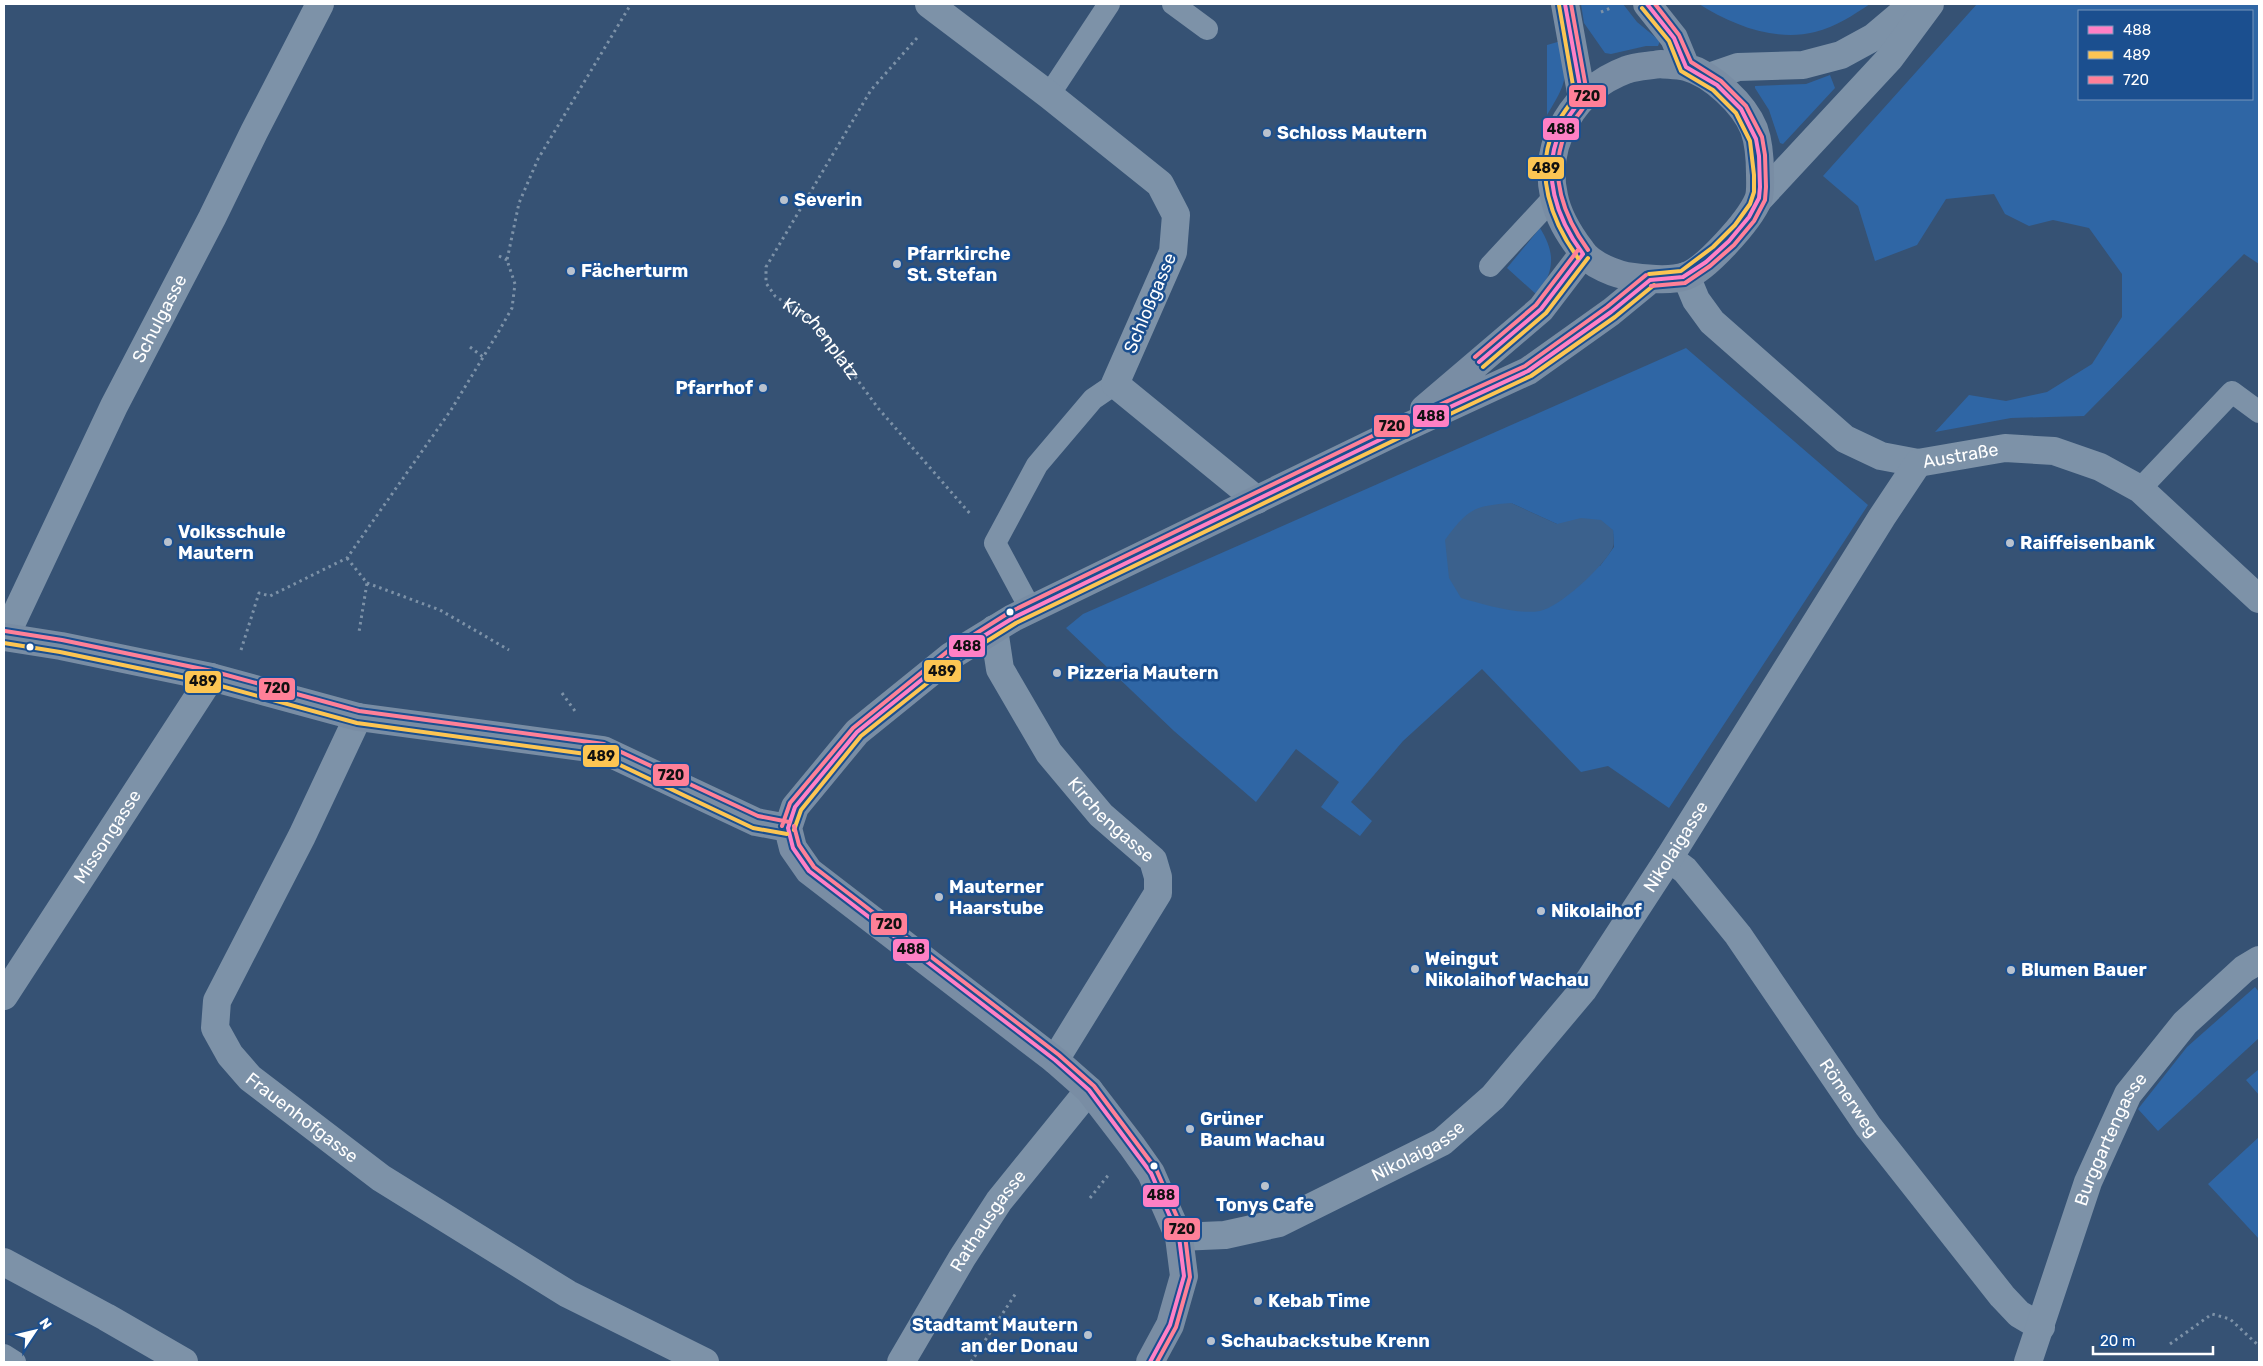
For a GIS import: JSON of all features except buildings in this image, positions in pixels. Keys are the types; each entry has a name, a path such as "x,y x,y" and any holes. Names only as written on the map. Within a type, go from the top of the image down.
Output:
{"main road":[{"path":"1565,4 1582,98"},
{"path":"1647,4 1674,38 1697,72 1733,98 1754,129 1760,160 1759,199 1741,228 1721,248 1686,276 1650,280 1615,274 1583,254 1565,227 1554,197 1552,172 1554,147 1565,121 1582,98 1602,83 1627,69 1660,64 1697,72"},
{"path":"1398,431 1540,310 1583,254"},
{"path":"1150,1362 1170,1325 1184,1276 1179,1237 1151,1172 1090,1090 1055,1060 809,871 793,848 788,828 795,807 857,732 951,656 994,629 1398,431 1528,371 1611,312 1650,280"},
{"path":"4,637 61,646 211,677 358,717 603,750 756,822 788,828"}],"street":[{"name":"Schulgasse","path":"4,637 114,406 320,4"},
{"path":"1697,72 1738,67 1803,65 1841,56 1874,37 1913,4"},
{"path":"1759,199 1890,58 1930,4"},
{"name":"Schloßgasse","path":"935,9 1050,95 1160,184 1176,215 1173,252 1115,384"},
{"name":"Austraße","path":"1686,276 1696,300 1712,322 1845,439 1881,456 1918,463 2005,448 2054,451 2100,467 2140,489 2259,599"},
{"path":"1115,384 1257,500"},
{"name":"Nikolaigasse","path":"1179,1237 1225,1235 1279,1223 1442,1142 1493,1097 1583,990 1669,858 1882,517 1918,463"},
{"name":"Kirchengasse","path":"994,629 1000,669 1050,753 1101,815 1153,860 1158,877 1158,892 1055,1060"},
{"name":"Missongasse","path":"4,996 211,677"},
{"name":"Frauenhofgasse","path":"358,717 302,836 217,1001 214,1028 230,1055 250,1078 381,1178 568,1294 706,1362"},
{"name":"Römerweg","path":"1669,858 1685,870 1738,935 1868,1126 2002,1296 2020,1314 2042,1327"},
{"name":"Burggartengasse","path":"2028,1362 2042,1327 2088,1182 2128,1094 2185,1023 2244,969 2259,960"},
{"name":"Rathausgasse","path":"901,1362 962,1258 999,1201 1090,1090"},
{"path":"4,1262 184,1362"}],"lane":[{"path":"1050,95 1109,4"},
{"path":"1173,4 1207,28"},
{"path":"1490,266 1554,197"},
{"path":"1030,610 995,543 1037,465 1093,399 1115,384"},
{"path":"2140,489 2232,392 2259,412"},
{"path":"4,1356 15,1362"}],"path":[{"path":"239,656 258,593 270,596 346,558 450,410 483,357 512,308 515,284 507,260 519,203 538,159 631,4"},
{"name":"Kirchenplatz","path":"935,9 871,90 766,267 766,282 775,296 815,322 878,408 995,543"},
{"path":"499,256 507,260"},
{"path":"470,347 483,357"},
{"path":"346,558 367,583 440,610 509,650"},
{"path":"359,632 367,583"},
{"path":"971,1362 1016,1294"},
{"path":"2170,1344 2212,1314 2230,1319 2259,1346"}],"shaded area":[{"path":"1581,4 1623,4 1637,22 1660,41 1658,46 1646,46 1611,54 1605,53 1584,23"},
{"path":"1699,4 1870,4 1823,30 1800,35 1785,35 1754,30 1740,25"},
{"path":"1977,4 2259,4 2259,264 2244,254 2084,416 2011,418 1935,432 1969,395 2006,401 2047,392 2092,364 2122,317 2122,274 2089,228 2053,220 2029,226 2005,214 1994,194 1946,199 1917,245 1875,261 1858,206 1823,176"},
{"path":"1561,41 1565,63 1564,80 1547,115 1547,45"},
{"path":"1830,75 1835,88 1783,144 1780,143 1769,110 1755,86 1806,84"},
{"path":"1540,228 1549,247 1551,263 1547,278 1538,296 1507,268"},
{"path":"1686,348 1868,505 1669,808 1608,766 1581,772 1482,669 1403,741 1351,802 1372,821 1360,836 1321,807 1339,782 1296,749 1256,802 1174,731 1066,628 1083,614","holes":["1511,503 1557,524 1613,530 1614,547 1600,566"]},
{"path":"1511,503 1557,524 1581,518 1601,520 1613,530 1613,547 1600,566 1569,594 1540,611 1521,612 1461,598 1449,578 1445,540 1453,530 1472,511 1488,506"},
{"path":"2255,987 2259,992 2259,1038 2158,1131 2138,1109 2187,1047"},
{"path":"2259,1069 2259,1095 2246,1080"},
{"path":"2259,1137 2259,1239 2208,1184"}],"transit line":[{"name":"488","path":"1565,4 1582,98 1563,126 1555,146 1552,179 1559,211 1583,254"},
{"name":"720","path":"1571,4 1588,99 1565,134 1560,149 1558,180 1566,210 1579,237 1588,250"},
{"name":"488","path":"1647,4 1674,38 1686,67 1717,85 1741,109 1756,139 1759,156 1760,187 1759,198 1749,217 1729,241 1706,262 1683,277 1650,280"},
{"name":"720","path":"1651,286 1685,283 1710,266 1734,245 1754,221 1765,200 1766,187 1765,155 1762,137 1746,106 1721,81 1691,62 1679,35 1655,4"},
{"name":"489","path":"1559,5 1575,97 1554,129 1548,146 1546,179 1553,213 1568,244 1578,258"},
{"name":"489","path":"1642,8 1669,41 1681,71 1713,90 1736,113 1750,141 1754,175 1754,192 1750,204 1735,225 1713,247 1681,271 1649,274"},
{"name":"720","path":"1475,357 1536,305 1578,250"},
{"name":"488","path":"1479,362 1541,309 1583,254"},
{"name":"489","path":"1483,367 1546,313 1588,258"},
{"name":"720","path":"782,826 790,803 853,728 948,651 1010,612 1395,425 1525,366 1607,307 1646,275"},
{"name":"488","path":"788,828 795,807 857,732 951,656 1013,618 1398,431 1528,371 1611,312 1650,280"},
{"name":"489","path":"794,830 801,810 861,736 955,661 1016,623 1531,376 1615,317 1654,285"},
{"name":"720","path":"5,631 62,640 212,671 359,711 604,744 758,816 789,822"},
{"name":"489","path":"4,643 60,652 210,683 357,723 601,756 753,828 787,834"},
{"name":"720","path":"794,826 799,845 814,867 1059,1055 1094,1086 1156,1169 1185,1235 1190,1277 1176,1327 1157,1362"},
{"name":"488","path":"788,828 793,848 809,871 1055,1060 1089,1090 1151,1173 1179,1237 1184,1276 1170,1325 1150,1362"}],"place":[{"name":"Schloss Mautern","path":"1267,133"},
{"name":"Severin","path":"784,200"},
{"name":"Pfarrkirche St. Stefan","path":"897,264"},
{"name":"Fächerturm","path":"571,271"},
{"name":"Pfarrhof","path":"763,388"},
{"name":"Volksschule Mautern","path":"168,542"},
{"name":"Raiffeisenbank","path":"2010,543"},
{"name":"Pizzeria Mautern","path":"1057,673"},
{"name":"Mauterner Haarstube","path":"939,897"},
{"name":"Nikolaihof","path":"1541,911"},
{"name":"Weingut Nikolaihof Wachau","path":"1415,969"},
{"name":"Blumen Bauer","path":"2011,970"},
{"name":"Grüner Baum Wachau","path":"1190,1129"},
{"name":"Tonys Cafe","path":"1265,1186"},
{"name":"Kebab Time","path":"1258,1301"},
{"name":"Stadtamt Mautern an der Donau","path":"1088,1335"},
{"name":"Schaubackstube Krenn","path":"1211,1341"}]}
